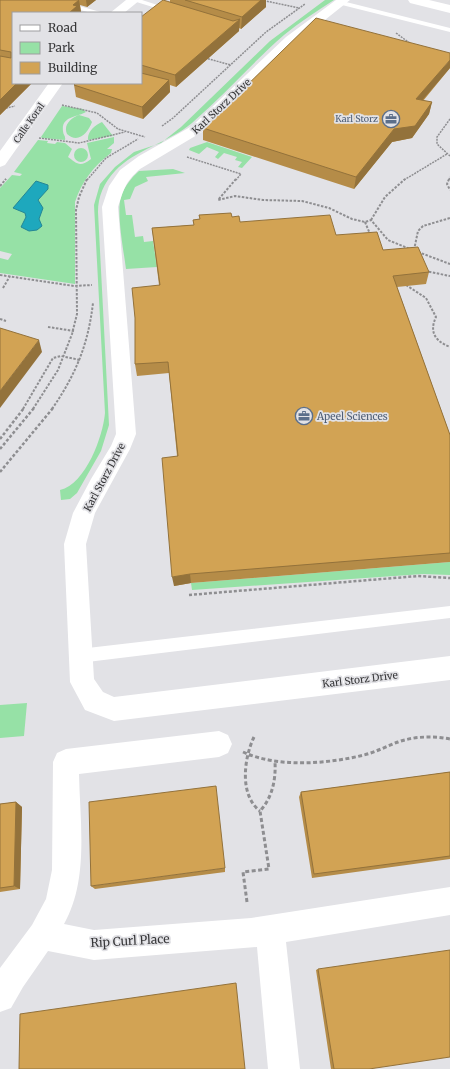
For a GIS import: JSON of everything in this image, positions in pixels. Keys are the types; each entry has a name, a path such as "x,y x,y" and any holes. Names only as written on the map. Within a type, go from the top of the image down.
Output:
{"street":[{"path":"117,12 134,0"},
{"path":"414,0 450,9"},
{"name":"Karl Storz Drive","path":"342,1 291,40 197,129 183,140 141,160 117,184 110,207 126,434 120,449 98,485 84,513 75,544 79,656 82,682 94,701 114,709 450,668"},
{"name":"Calle Koral","path":"2,156 55,84"},
{"path":"0,997 12,976 42,936 60,903 66,870 66,762 219,744"},
{"name":"Rip Curl Place","path":"42,936 94,945 270,931 450,901"},
{"path":"270,931 284,1069"}],"lane":[{"path":"49,0 96,12"},
{"path":"134,0 183,14"},
{"path":"342,1 450,30"},
{"path":"79,656 450,612"}],"path":[{"path":"261,0 299,8"},
{"path":"395,32 416,46"},
{"path":"200,56 230,65"},
{"path":"60,105 85,108 97,113 111,125 126,132 144,136"},
{"path":"0,106 7,108 20,106"},
{"path":"450,119 437,137 437,144 450,156"},
{"path":"38,138 79,143 126,132"},
{"path":"164,150 241,174 218,200 235,196 263,200 302,201 329,208 352,219 365,222 371,220 381,203 410,174 447,154"},
{"path":"450,177 447,184 450,190"},
{"path":"414,250 418,231 423,226 450,218"},
{"path":"371,220 388,240 450,264"},
{"path":"365,222 372,236"},
{"path":"417,271 425,270 450,276"},
{"path":"0,275 78,286 92,285 92,291"},
{"path":"3,288 10,276"},
{"path":"400,281 426,298 436,317 432,326 433,333 438,341 450,347"},
{"path":"0,472 37,431 71,379 80,360 90,332 92,319 92,297"},
{"path":"0,320 6,321"},
{"path":"48,327 74,332"},
{"path":"0,439 27,404 41,382 53,358 56,356 80,360"},
{"path":"189,595 418,576 450,578"},
{"path":"219,744 227,743 247,755 275,762 330,760 364,755 412,738 431,736 450,739"},
{"path":"247,902 243,872 269,869 260,811 252,803 246,767 249,745 254,737"},
{"path":"260,811 267,805 271,794 276,767 275,762"}],"green space":[{"path":"325,0 334,0 284,35 192,123 165,140 181,127 270,41"},
{"path":"62,106 83,109 86,112 65,122 63,126 63,134 65,140 42,138 41,137"},
{"path":"79,115 89,118 92,122 88,130 82,136 75,138 71,137 66,131 68,122"},
{"path":"102,122 113,136 88,140 92,129"},
{"path":"114,137 114,143 107,149 112,149 111,153 89,175 81,187 75,202 75,284 0,273 0,258 8,260 12,254 0,251 0,188 12,175 20,176 22,174 14,172 38,140 48,141 47,143 55,144 57,142 65,143 72,149 68,157 76,163 81,164 91,159 87,143"},
{"path":"207,142 252,157 242,168 238,167 242,162 235,160 237,157 224,153 218,159 215,157 219,152 207,147 199,154 189,150 190,148"},
{"path":"155,145 123,163 108,180 100,195 98,212 109,425 101,451 77,493 70,499 61,500 60,490 69,486 78,479 92,458 104,423 105,413 94,205 100,184 115,167 134,152"},
{"path":"81,148 86,150 88,155 86,160 81,162 76,160 74,155 76,150"},
{"path":"173,169 185,173 146,177 148,181 135,187 130,199 124,200 126,215 132,215 135,237 143,236 144,242 153,241 157,267 126,269 119,212 121,197 124,190 139,171"},
{"path":"450,562 450,575 423,574 192,590 191,583"},
{"path":"27,703 24,736 0,738 0,705"}],"water":[{"path":"36,181 48,185 48,189 38,200 43,208 39,219 42,226 37,230 29,231 21,227 26,217 25,213 13,208"}],"building":[{"path":"0,0 79,0 73,5 77,6 70,12 12,12 12,84 16,84 0,100 0,56 11,58 11,52 0,50"},
{"path":"163,0 233,21 240,19 175,75 142,65 142,16"},
{"path":"185,0 261,0 242,17"},
{"path":"316,18 450,53 450,60 416,99 432,102 415,126 394,129 356,177 203,128"},
{"path":"142,73 169,80 142,107 74,85 142,84"},
{"name":"Apeel Sciences","path":"231,213 232,217 239,216 240,222 330,215 336,235 377,232 383,250 418,247 429,272 393,276 450,435 450,553 190,574 172,577 162,458 178,456 168,362 135,364 135,318 132,288 160,285 152,228 194,225 193,220 200,219 199,215"},
{"path":"0,328 39,340 0,391"},
{"path":"450,772 450,856 314,874 301,792"},
{"path":"216,786 225,868 91,886 89,802"},
{"path":"16,802 14,886 0,888 0,804"},
{"path":"450,950 450,1057 369,1069 334,1069 318,969"},
{"path":"236,983 245,1069 19,1069 20,1014"}],"place":[{"name":"Karl Storz","path":"391,119"},
{"name":"Apeel Sciences","path":"304,416"}]}
